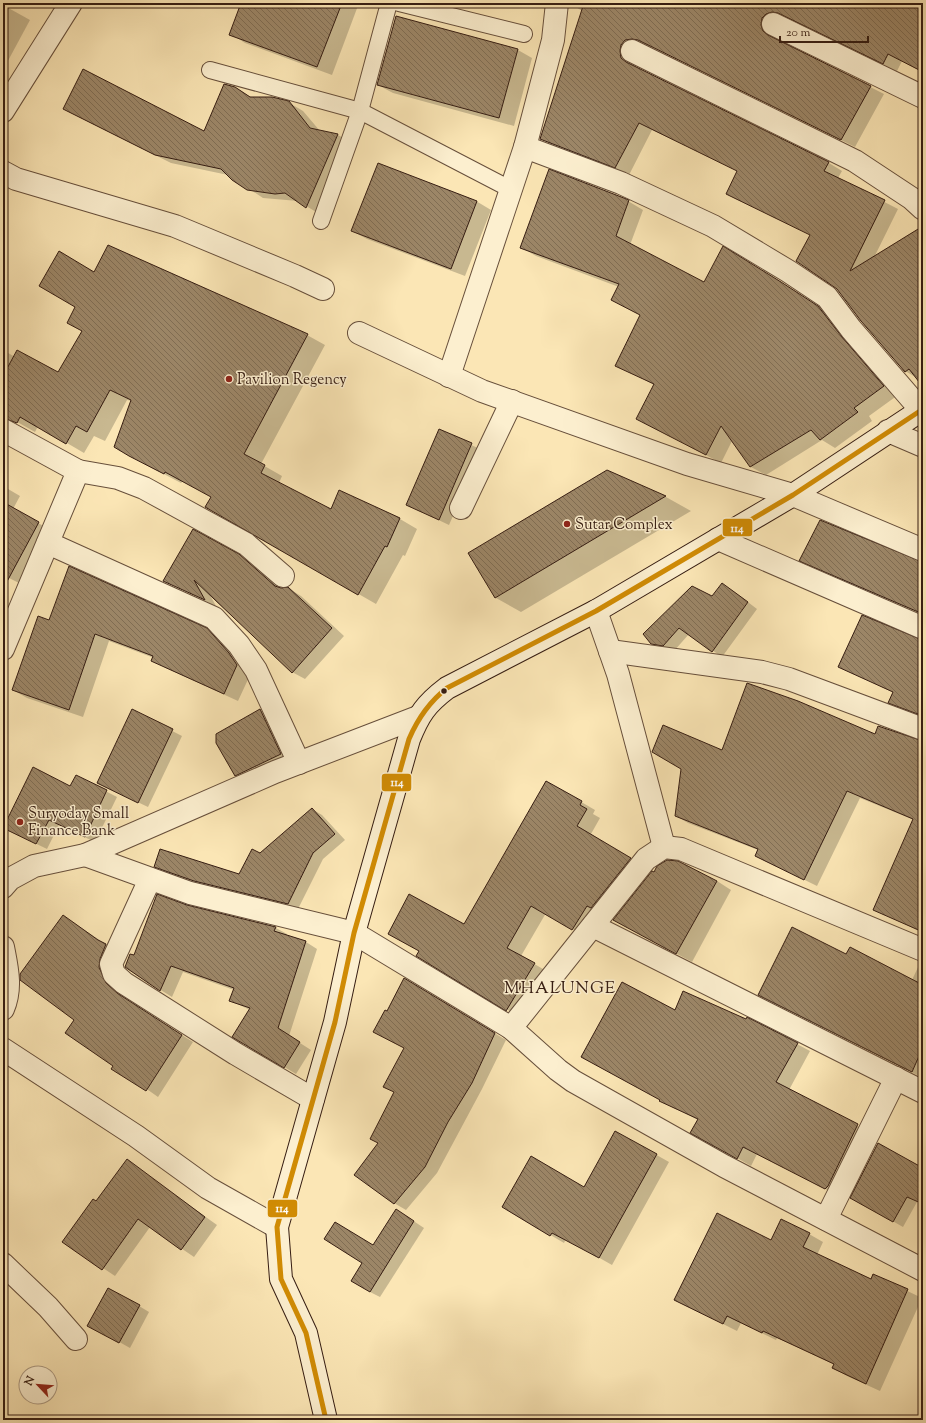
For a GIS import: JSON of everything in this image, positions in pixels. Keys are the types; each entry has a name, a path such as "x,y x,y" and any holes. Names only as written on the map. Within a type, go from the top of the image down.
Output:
{"street":[{"path":"3,111 71,3"},
{"path":"449,376 512,190 525,147 553,40 558,3"},
{"path":"773,24 923,97"},
{"path":"632,51 855,161 911,198 923,209"},
{"path":"326,1420 306,1333 281,1279 277,1228 335,1022 354,933 409,739 418,717 433,699 447,688 596,611 793,495 922,409 851,328 827,297 788,271 713,226 588,169 525,147"},
{"path":"3,172 16,179 175,226 323,289"},
{"path":"359,333 482,391 687,464 793,495 923,550"},
{"path":"461,508 512,401"},
{"path":"3,430 78,471 118,478 144,488 246,544 283,576"},
{"path":"888,431 923,446"},
{"path":"3,649 78,471"},
{"path":"718,539 923,628"},
{"path":"48,543 214,618 239,645 256,670 299,763"},
{"path":"596,611 618,674 664,847"},
{"path":"610,651 762,672 789,679 923,729"},
{"path":"3,887 10,879 34,866 86,855 299,763 418,717"},
{"path":"511,1028 646,860 664,847 681,849 923,950"},
{"path":"86,855 190,893 354,933 511,1028 558,1070 573,1081 724,1166 923,1270"},
{"path":"150,879 111,964 114,974 124,983 157,1004 313,1099"},
{"path":"593,926 923,1092"},
{"path":"3,947 9,974 6,1001 3,1009"},
{"path":"3,1049 136,1136 208,1188 277,1228"},
{"path":"826,1219 896,1078"},
{"path":"3,1264 48,1306 76,1339"}],"lane":[{"path":"321,221 360,111 388,3"},
{"path":"399,3 524,34"},
{"path":"210,70 360,111 512,190"}],"building":[{"path":"241,3 342,3 317,67 229,35"},
{"path":"584,3 923,3 923,72 888,54 883,64 778,13 772,12 766,14 762,18 761,25 763,31 768,35 871,86 841,140 638,40 625,40 621,45 620,51 621,58 626,62 829,162 824,171 885,200 850,271 923,226 923,387 909,369 905,372 861,321 837,289 796,261 810,235 726,194 737,171 639,123 615,168 540,139"},
{"path":"396,16 518,49 499,118 377,85"},
{"path":"83,69 204,131 224,84 235,87 250,97 272,97 289,101 310,128 338,134 306,208 285,193 275,194 247,190 232,180 221,169 155,155 63,109"},
{"path":"378,163 477,201 451,269 351,231"},
{"path":"549,169 629,200 616,236 704,282 723,246 781,282 818,306 842,337 884,386 854,408 858,412 820,440 811,430 750,467 721,426 706,455 636,419 654,384 615,366 640,315 611,300 619,284 520,248"},
{"path":"108,245 308,334 244,454 265,465 261,473 331,509 339,490 400,518 387,547 385,546 358,595 205,507 211,497 114,447 131,400 110,390 87,432 76,426 66,444 20,417 17,423 3,418 3,376 17,350 58,372 82,331 67,323 75,307 39,286 59,251 94,272"},
{"path":"439,429 472,443 439,520 406,505"},
{"name":"Sutar Complex","path":"607,470 666,496 495,598 468,553"},
{"path":"3,502 39,522 3,589"},
{"path":"820,520 923,562 923,614 799,561"},
{"path":"193,529 239,554 275,586 281,588 288,587 332,628 292,673 194,580 205,600 163,581"},
{"path":"69,566 207,628 229,653 237,665 224,694 151,661 153,656 95,634 69,710 12,690 38,616 49,620"},
{"path":"722,583 748,602 712,652 679,628 663,646 651,644 643,634 692,586 712,596"},
{"path":"862,615 923,640 923,716 888,703 893,692 838,667"},
{"path":"747,683 798,701 875,734 878,726 923,741 923,932 873,910 913,819 847,791 804,880 755,856 758,849 675,816 681,769 652,752 663,725 722,750"},
{"path":"132,709 173,729 138,803 97,783"},
{"path":"260,709 281,754 235,776 216,743 216,734"},
{"path":"33,767 70,786 76,775 107,790 85,837 49,820 36,844 3,828"},
{"path":"546,781 582,801 580,805 587,809 577,826 631,858 591,908 587,906 572,930 531,906 507,948 535,963 506,1011 416,956 419,951 388,934 409,894 464,924"},
{"path":"312,808 335,834 313,853 288,904 194,881 154,867 160,849 239,874 252,849 260,853"},
{"path":"667,860 678,861 717,881 676,954 613,920 652,871 654,872 657,866"},
{"path":"157,894 187,905 276,927 274,931 306,941 278,1028 300,1042 284,1068 232,1037 250,1008 229,1001 234,988 171,966 160,991 125,967 130,954 134,955"},
{"path":"63,915 106,944 100,959 99,967 106,983 117,993 182,1035 146,1091 111,1069 113,1066 65,1033 74,1020 20,980 20,974"},
{"path":"792,927 846,954 850,947 923,985 923,1047 912,1072 758,995"},
{"path":"404,978 495,1033 472,1083 448,1122 425,1167 394,1204 354,1175 378,1143 370,1139 394,1092 383,1087 404,1048 373,1032 385,1010 387,1011"},
{"path":"622,982 675,1010 683,991 746,1019 747,1017 798,1043 776,1082 858,1124 828,1186 825,1189 743,1147 737,1159 690,1133 698,1119 659,1101 660,1100 581,1057"},
{"path":"615,1131 657,1154 599,1258 552,1233 550,1236 502,1207 531,1156 584,1187"},
{"path":"878,1143 923,1168 923,1204 907,1197 893,1222 850,1198"},
{"path":"127,1159 205,1217 181,1250 138,1219 102,1270 62,1242 93,1199 96,1201"},
{"path":"396,1209 414,1221 370,1292 351,1281 362,1263 324,1239 335,1222 373,1245"},
{"path":"717,1213 771,1240 781,1219 810,1233 803,1247 871,1279 873,1274 908,1289 866,1384 832,1368 834,1364 763,1331 762,1333 727,1316 723,1324 674,1300"},
{"path":"108,1288 140,1305 119,1343 87,1326"}],"transit line":[{"name":"114","path":"326,1420 306,1333 281,1279 277,1227 335,1022 354,933 409,739 416,724 429,705 447,688 596,611 793,495 923,409"}],"place":[{"name":"Pavilion Regency","path":"229,379"},
{"name":"Sutar Complex","path":"567,524"},
{"name":"Suryoday Small Finance Bank","path":"20,822"}],"district":[{"name":"MHALUNGE","path":"560,987"}]}
